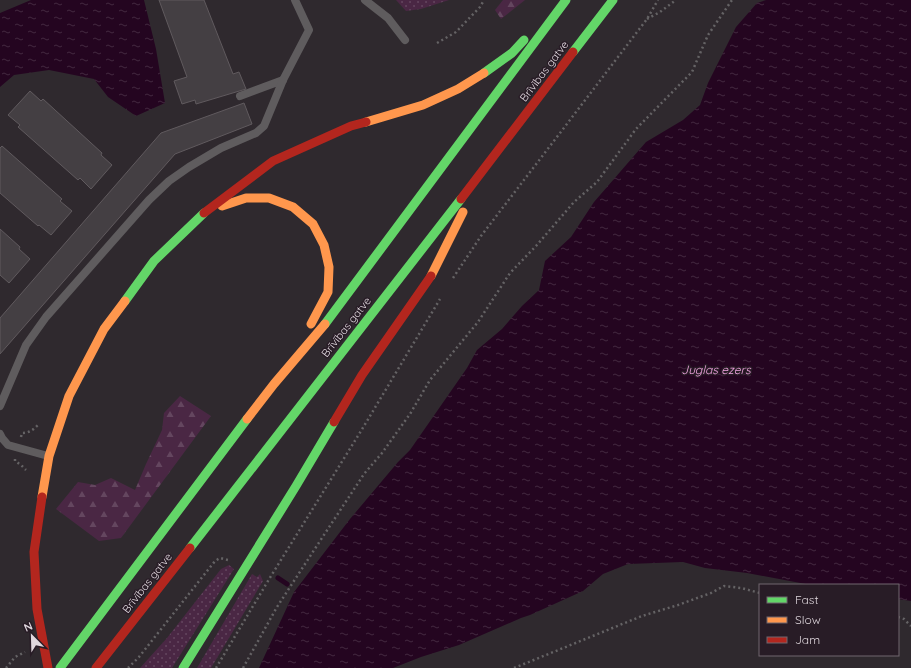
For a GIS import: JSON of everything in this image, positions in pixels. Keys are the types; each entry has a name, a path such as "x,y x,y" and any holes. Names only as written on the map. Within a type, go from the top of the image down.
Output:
{"main road":[{"path":"48,668 37,609 34,552 49,456 69,396 104,329 154,261 204,213 273,161 351,126 423,105 458,89 492,68 512,53 566,0"},
{"name":"Brīvības gatve","path":"60,668 274,384 326,323 566,0"},
{"name":"Brīvības gatve","path":"96,668 482,173 613,0"},
{"path":"183,668 296,486 362,374 431,276 482,173"},
{"path":"204,213 246,198 269,198 293,207 313,224 324,245 329,267 328,292 309,327 304,333"},
{"path":"274,384 290,351"}],"lane":[{"path":"0,406 26,345 51,311 149,200 189,167 221,148 256,133 264,126 283,80 309,30 295,0"},
{"path":"365,0 388,18 405,40"},
{"path":"240,96 283,80"},
{"path":"0,434 8,444 49,456"}],"path":[{"path":"437,43 456,32 480,7 484,0"},
{"path":"450,283 481,236 646,19 658,0"},
{"path":"646,19 660,12 676,0"},
{"path":"243,668 277,607 311,554 364,474 382,453 410,414 430,380 478,322 510,273 574,202 597,182 636,129 692,72 708,35 732,0"},
{"path":"216,668 442,297"},
{"path":"128,668 139,657 215,561 220,558 232,561"},
{"path":"514,668 642,616 698,598 724,586 742,588 759,593"},
{"path":"899,617 904,619 911,626"},
{"path":"6,668 15,657 26,652"}],"green space":[{"path":"396,0 449,0 421,9 406,11"},
{"path":"503,0 525,0 501,19 495,10"},
{"path":"180,396 211,416 121,538 99,541 56,509 78,482 95,485 111,478 135,490 162,430 164,413"},
{"path":"229,565 234,569 172,668 140,668 167,638 221,569"},
{"path":"252,574 257,577 260,574 263,581 211,668 197,668"}],"water":[{"path":"31,0 144,0 156,49 165,103 136,116 108,97 94,79 49,70 14,75 0,87 0,13"},
{"name":"Juglas ezers","path":"766,0 911,0 911,601 899,599 899,584 806,584 747,573 705,568 683,562 628,564 603,574 583,591 530,615 459,645 393,668 259,668 294,592 350,519 410,450 467,368 477,350 502,329 522,306 539,290 545,261 571,237 594,202 646,142 683,120 700,105 708,83 736,27 757,3"}],"building":[{"path":"159,0 204,0 233,74 239,72 246,89 196,104 195,100 182,104 174,81 187,77"},
{"path":"30,91 41,101 43,99 102,153 101,155 112,165 91,189 80,178 78,180 18,127 20,125 8,115"},
{"path":"244,103 252,124 175,154 0,354 0,318 161,133"},
{"path":"2,146 62,199 60,201 72,211 51,235 39,225 38,226 0,193 0,148"},
{"path":"0,229 20,247 19,249 30,259 9,283 0,275"}],"waterway":[{"path":"278,578 287,584"}],"traffic: fast":[{"path":"325,324 566,0"},
{"path":"573,52 613,0"},
{"path":"484,73 512,53 524,40"},
{"path":"190,548 461,199"},
{"path":"125,301 154,261 204,213"},
{"path":"60,668 247,419"},
{"path":"183,668 334,422"}],"traffic: slow":[{"path":"366,122 423,105 458,89 484,73"},
{"path":"222,206 246,198 269,198 293,207 313,224 324,245 329,267 328,292 311,324"},
{"path":"431,276 463,212"},
{"path":"42,497 49,456 69,396 104,329 125,301"},
{"path":"247,419 274,384 325,324"}],"traffic: jam":[{"path":"461,199 573,52"},
{"path":"204,213 273,161 351,126 366,122"},
{"path":"334,422 362,375 431,276"},
{"path":"42,497 34,552 37,609 48,668"},
{"path":"96,668 190,548"}]}
